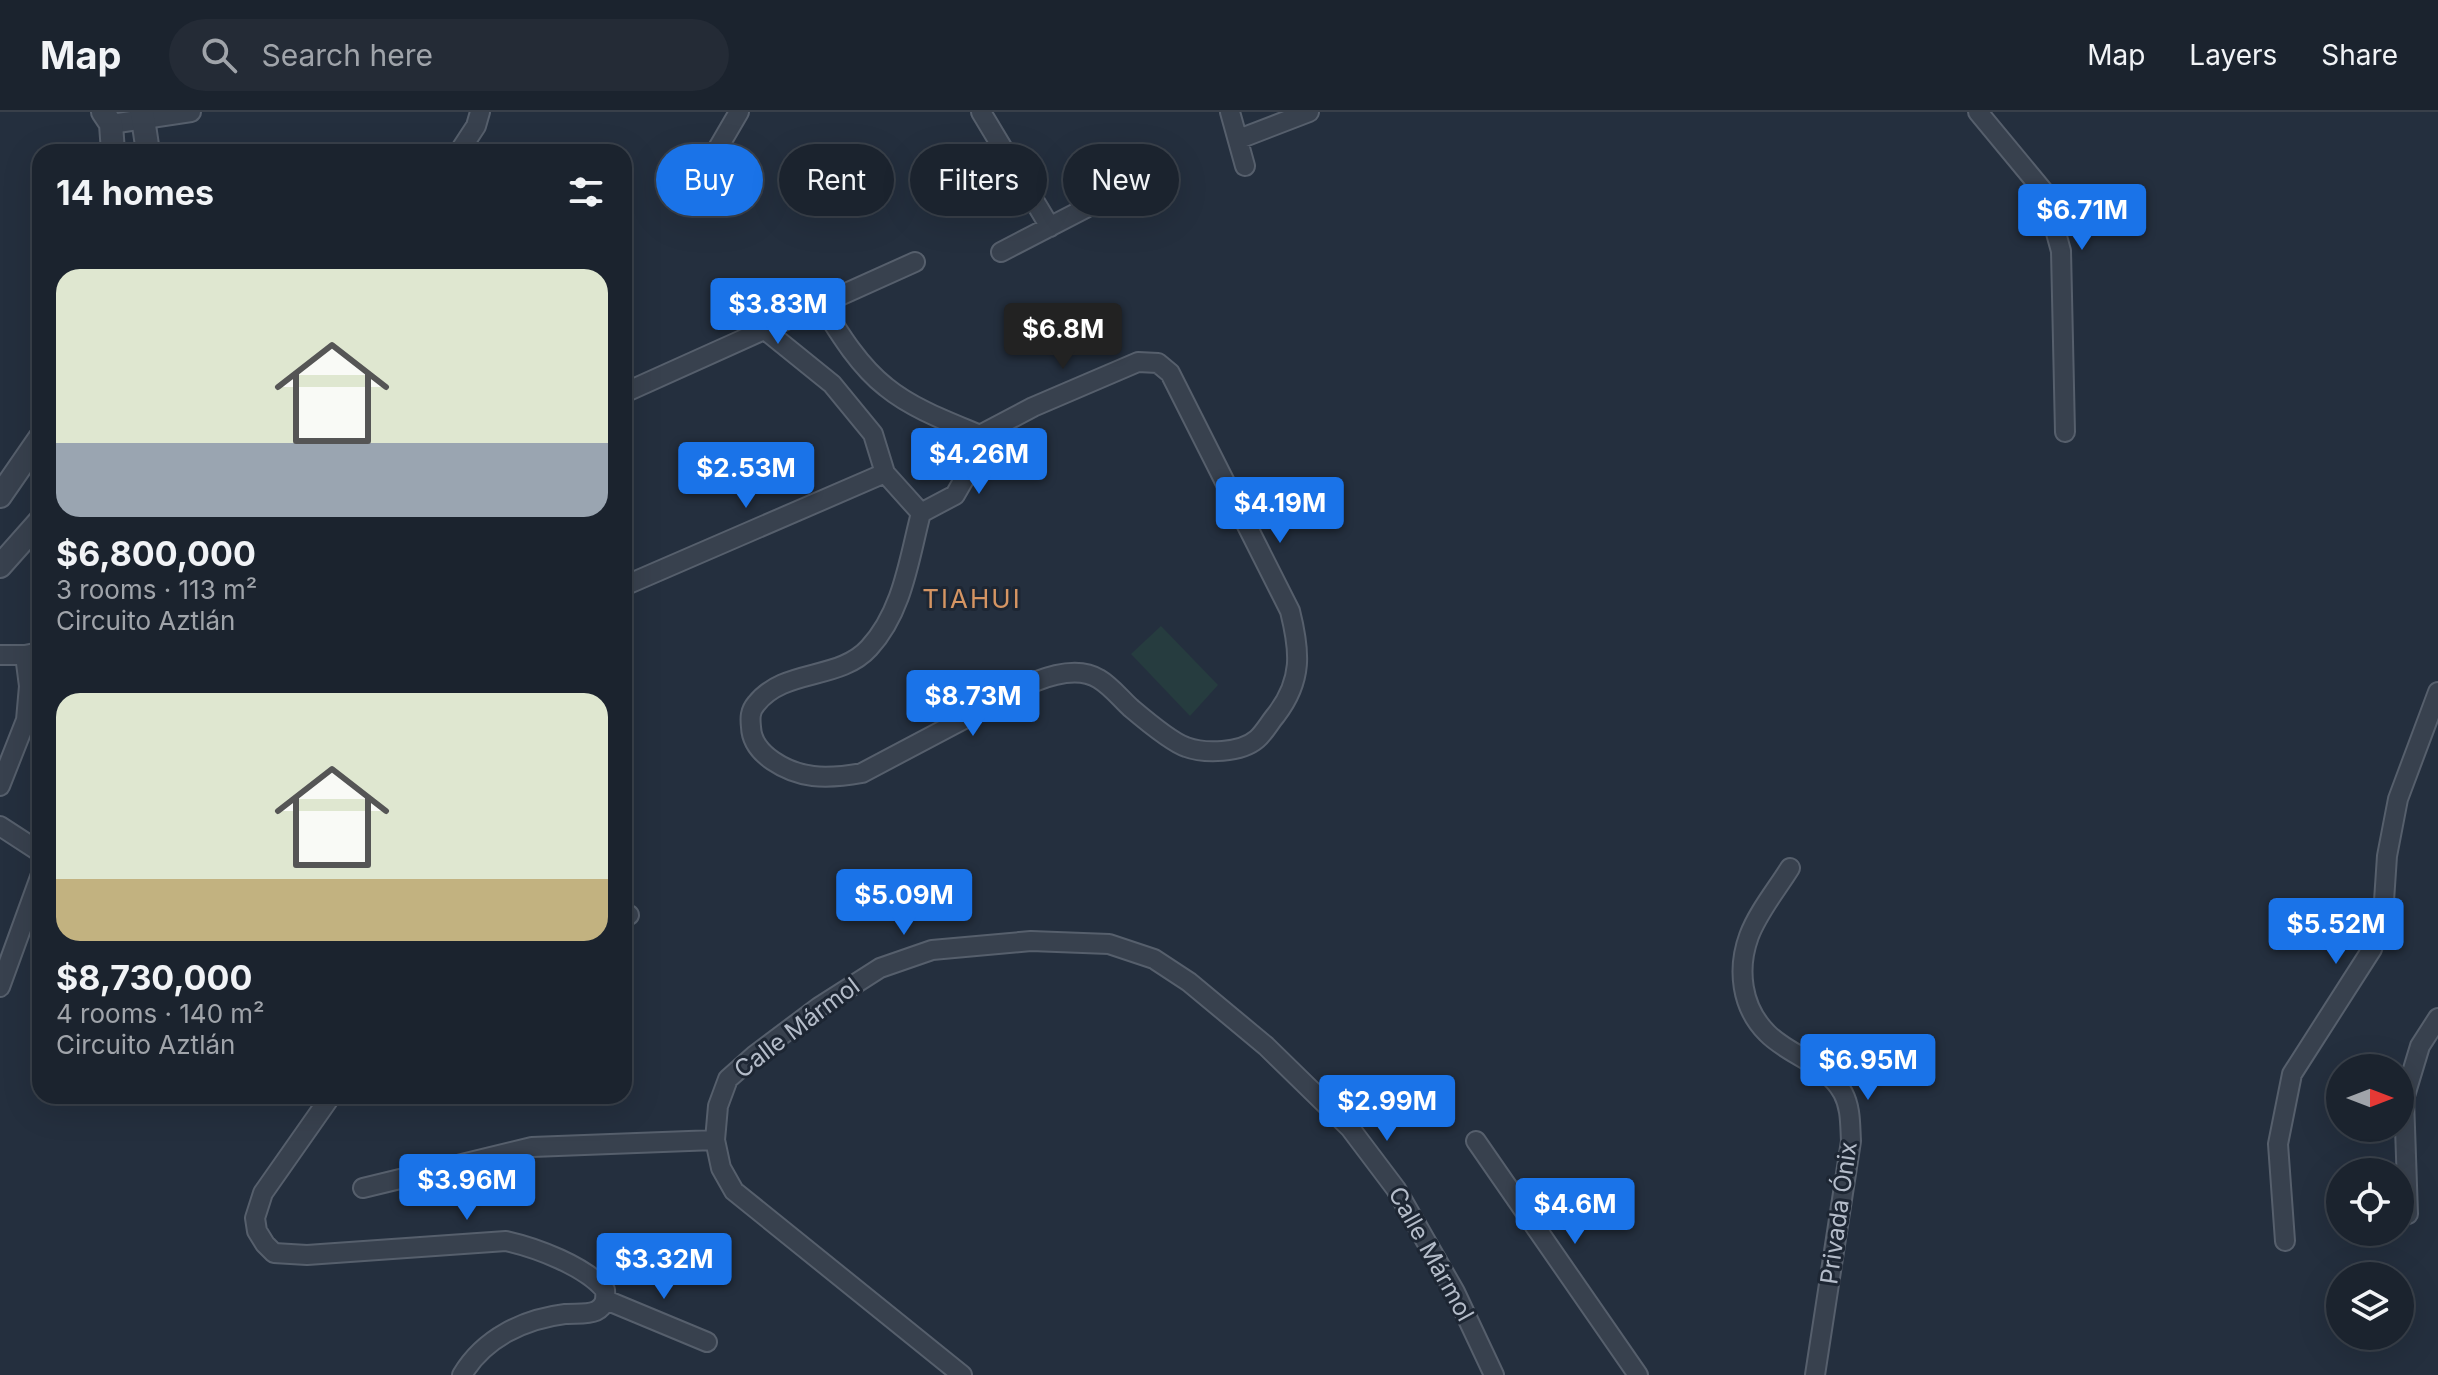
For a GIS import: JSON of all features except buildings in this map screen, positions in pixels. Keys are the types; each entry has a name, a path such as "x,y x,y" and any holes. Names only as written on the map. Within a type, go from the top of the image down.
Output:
{"street":[{"path":"112,144 107,118 191,112"},
{"path":"464,144 476,126 480,112"},
{"path":"720,144 739,112"},
{"path":"981,112 1050,227"},
{"path":"1230,112 1245,166"},
{"path":"1239,139 1309,112"},
{"path":"1978,112 2045,193 2061,251 2065,432"},
{"path":"143,115 147,144"},
{"path":"1001,252 1071,216"},
{"path":"632,389 915,262"},
{"path":"821,304 847,344 886,387 937,417 980,435"},
{"path":"764,329 832,384 873,434 885,473 921,513"},
{"path":"1138,362 1158,363 1170,373 1290,611 1299,645 1295,676 1284,704 1256,741 1232,750 1208,751 1185,747 1133,709 1099,678 1075,673 1052,675 862,773 835,777 810,776 784,767 759,750 751,734 750,715 756,704 781,684 839,668 867,651 887,625 902,590 921,513 955,495 974,462 980,435 1033,407 1138,362"},
{"path":"0,496 32,450"},
{"path":"632,583 885,473"},
{"path":"0,566 32,530"},
{"path":"0,655 32,654"},
{"path":"0,786 26,720 32,662"},
{"path":"2285,1241 2278,1144 2292,1074 2372,949 2383,916 2387,856 2398,799 2438,692"},
{"path":"0,826 32,847"},
{"name":"Privada Ónix","path":"1790,868 1749,935 1740,974 1748,1005 1767,1033 1828,1074 1843,1093 1850,1114 1851,1141 1815,1375"},
{"path":"0,987 32,899"},
{"name":"Calle Mármol","path":"962,1375 734,1191 721,1168 715,1140 718,1106 728,1079 755,1055 819,1007 880,968 932,950 1031,941 1109,944 1154,959 1189,982 1266,1046 1350,1128 1396,1189 1455,1292 1494,1375"},
{"path":"2406,1158 2404,1099 2420,1046 2438,1018"},
{"path":"325,1104 263,1193 255,1218 257,1231 274,1253 307,1255 506,1241 532,1247 589,1276 605,1290 606,1300 602,1307 592,1313 564,1314 530,1321 495,1338 462,1375"},
{"path":"363,1188 532,1147 715,1140"},
{"path":"1476,1141 1638,1375"},
{"path":"606,1300 707,1342"}],"green space":[{"path":"1161,626 1218,685 1190,716 1131,654"}],"district":[{"name":"TIAHUI","path":"972,599"}]}
